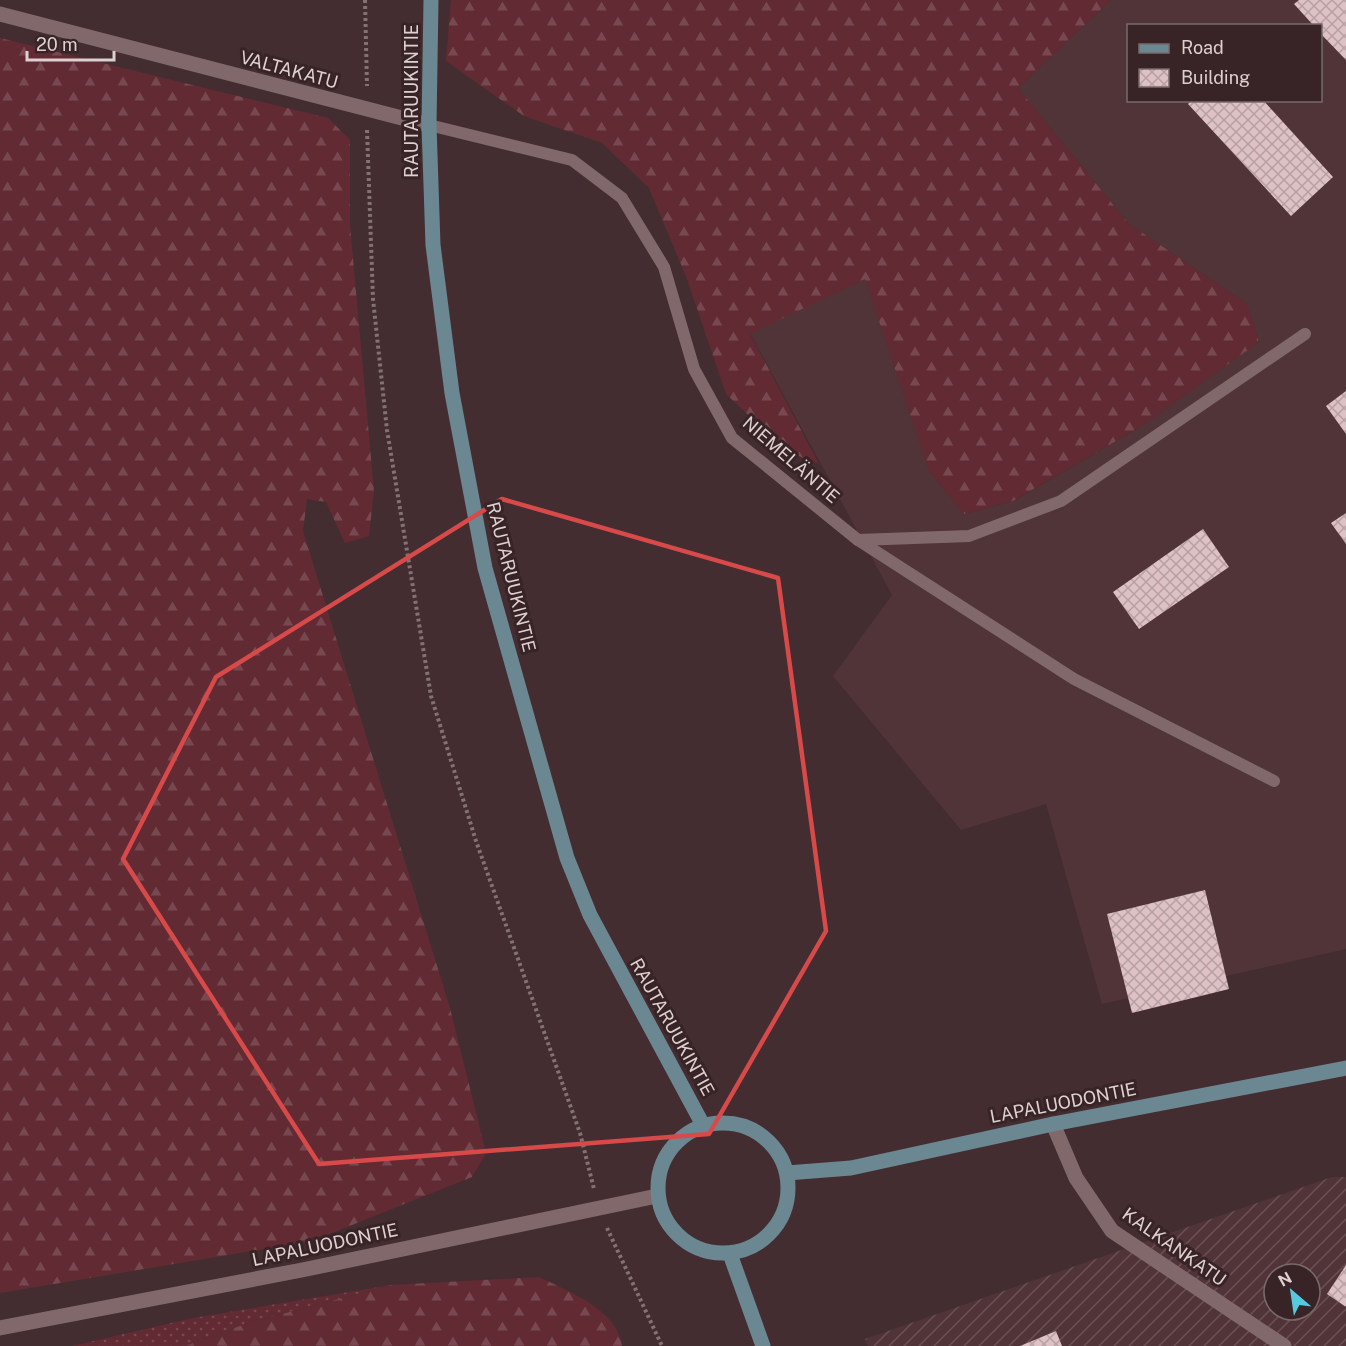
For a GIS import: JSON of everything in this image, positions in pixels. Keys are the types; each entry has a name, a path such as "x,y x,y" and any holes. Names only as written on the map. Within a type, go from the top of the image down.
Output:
{"main road":[{"name":"RAUTARUUKINTIE","path":"431,0 429,125 433,245 450,382 485,568 570,868 590,915 703,1125"},
{"name":"LAPALUODONTIE","path":"787,1173 851,1168 1053,1124 1346,1068"},
{"path":"724,1122 746,1126 764,1137 779,1153 787,1173 788,1195 782,1217 776,1226 769,1235 751,1248 730,1254 709,1253 690,1246 674,1233 663,1216 657,1196 658,1174 667,1153 683,1136 703,1125 724,1122"},
{"path":"730,1254 763,1346"}],"street":[{"name":"VALTAKATU","path":"0,14 429,125"},
{"name":"KALKANKATU","path":"1053,1124 1076,1178 1112,1231 1284,1346"},
{"name":"LAPALUODONTIE","path":"0,1328 302,1270 657,1196"}],"lane":[{"name":"NIEMELÄNTIE","path":"429,125 572,160 622,198 664,267 694,369 732,438 858,540 1074,679 1274,781"},
{"path":"858,540 969,536 1061,501 1305,334"}],"path":[{"path":"365,0 373,299 387,430 431,696 476,841 580,1133 599,1208 614,1247 662,1346"}],"highlighted area":[{"path":"502,499 778,578 826,931 709,1134 319,1164 123,859 216,677"}],"shaded area":[{"path":"1111,0 1346,0 1346,949 1102,1004 1046,804 961,830 833,676 892,595 750,333 865,279 929,471 964,514 1014,501 1140,427 1259,342 1247,304 1128,223 1018,88"},
{"path":"1332,1177 1346,1177 1346,1346 868,1346 865,1339"}],"green space":[{"path":"451,0 1111,0 1018,88 1128,223 1247,304 1259,342 1140,427 1013,501 964,514 929,471 865,279 750,334 819,464 786,451 726,394 687,279 649,188 602,143 524,116 446,61"},
{"path":"0,38 328,118 350,140 350,225 374,491 369,536 345,543 326,502 307,499 303,531 450,1008 486,1153 472,1177 312,1241 0,1293"},
{"path":"539,1277 577,1295 602,1312 618,1333 622,1346 185,1346 248,1323 391,1285"},
{"path":"391,1285 248,1323 185,1346 72,1346 193,1318"}],"building":[{"path":"1299,0 1346,0 1346,60 1322,35 1322,24 1312,24 1294,4"},
{"path":"1190,102 1265,102 1333,177 1291,216 1188,104"},
{"path":"1346,391 1346,434 1326,406"},
{"path":"1346,513 1346,544 1331,523"},
{"path":"1203,529 1229,567 1139,629 1113,592"},
{"path":"1205,890 1229,989 1132,1013 1107,914"},
{"path":"1346,1265 1346,1307 1327,1294"},
{"path":"1056,1331 1062,1346 1020,1346"}]}
